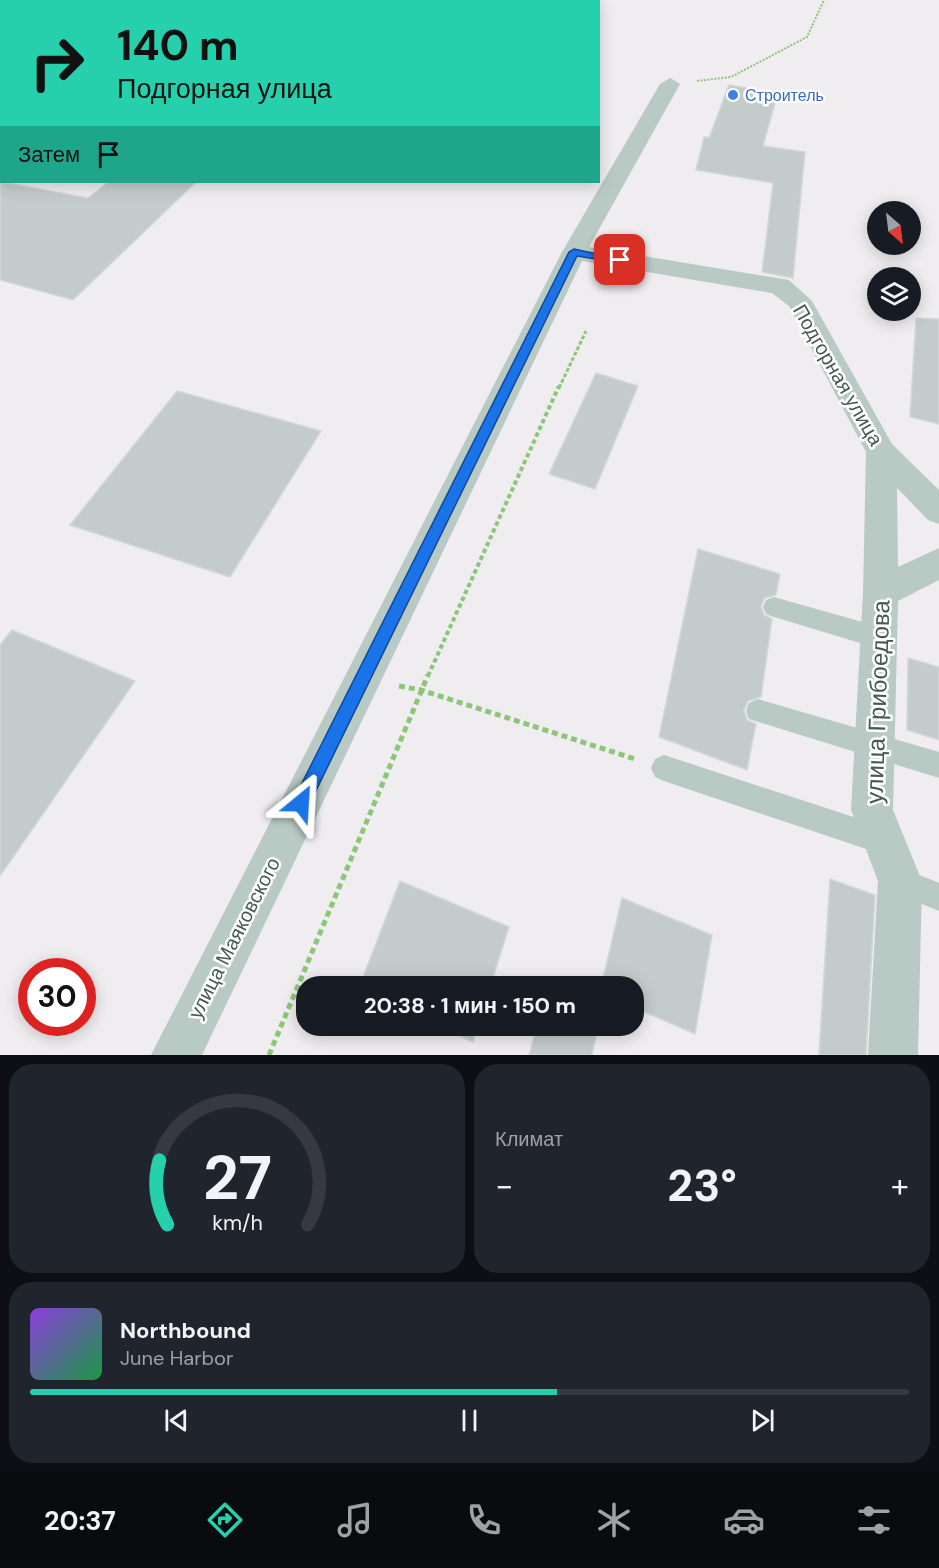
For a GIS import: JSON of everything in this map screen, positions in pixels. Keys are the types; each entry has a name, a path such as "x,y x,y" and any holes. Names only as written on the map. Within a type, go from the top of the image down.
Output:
{"street":[{"name":"улица Маяковского","path":"180,1054 574,252 670,84"},
{"name":"Подгорная улица","path":"574,252 780,286 799,301 881,452 939,511"},
{"name":"улица Грибоедова","path":"881,452 880,638 872,810 900,881 893,1055"},
{"path":"881,593 939,562"}],"lane":[{"path":"774,607 880,638"},
{"path":"759,711 939,765"},
{"path":"664,768 885,841"},
{"path":"900,881 939,897"}],"path":[{"path":"670,84 731,76 807,37 824,0"},
{"path":"268,1055 421,690 518,467 586,331"},
{"path":"363,680 421,690 664,768"}],"building":[{"path":"729,85 778,93 763,146 805,152 793,278 762,272 773,183 696,170 704,137 709,138"},
{"path":"0,183 88,198 107,183 195,183 73,300 0,280"},
{"path":"921,318 939,319 939,424 910,417 916,321 921,321"},
{"path":"596,373 638,386 595,489 549,474"},
{"path":"177,391 321,431 230,577 70,525"},
{"path":"698,549 780,574 776,595 765,598 761,606 764,615 772,619 761,697 748,701 744,710 747,720 756,724 747,770 659,737"},
{"path":"12,630 135,681 0,876 0,645"},
{"path":"908,658 939,667 939,740 907,730"},
{"path":"830,879 875,895 866,1055 819,1055"},
{"path":"400,881 509,927 493,976 364,976"},
{"path":"622,898 712,935 695,1034 644,1012 644,976 604,976"},
{"path":"460,1036 475,1036 473,1042"},
{"path":"534,1036 596,1036 592,1055 529,1055"}],"place":[{"name":"Строитель","path":"733,95"}],"route":[{"path":"301,803 574,252 620,260"}]}
